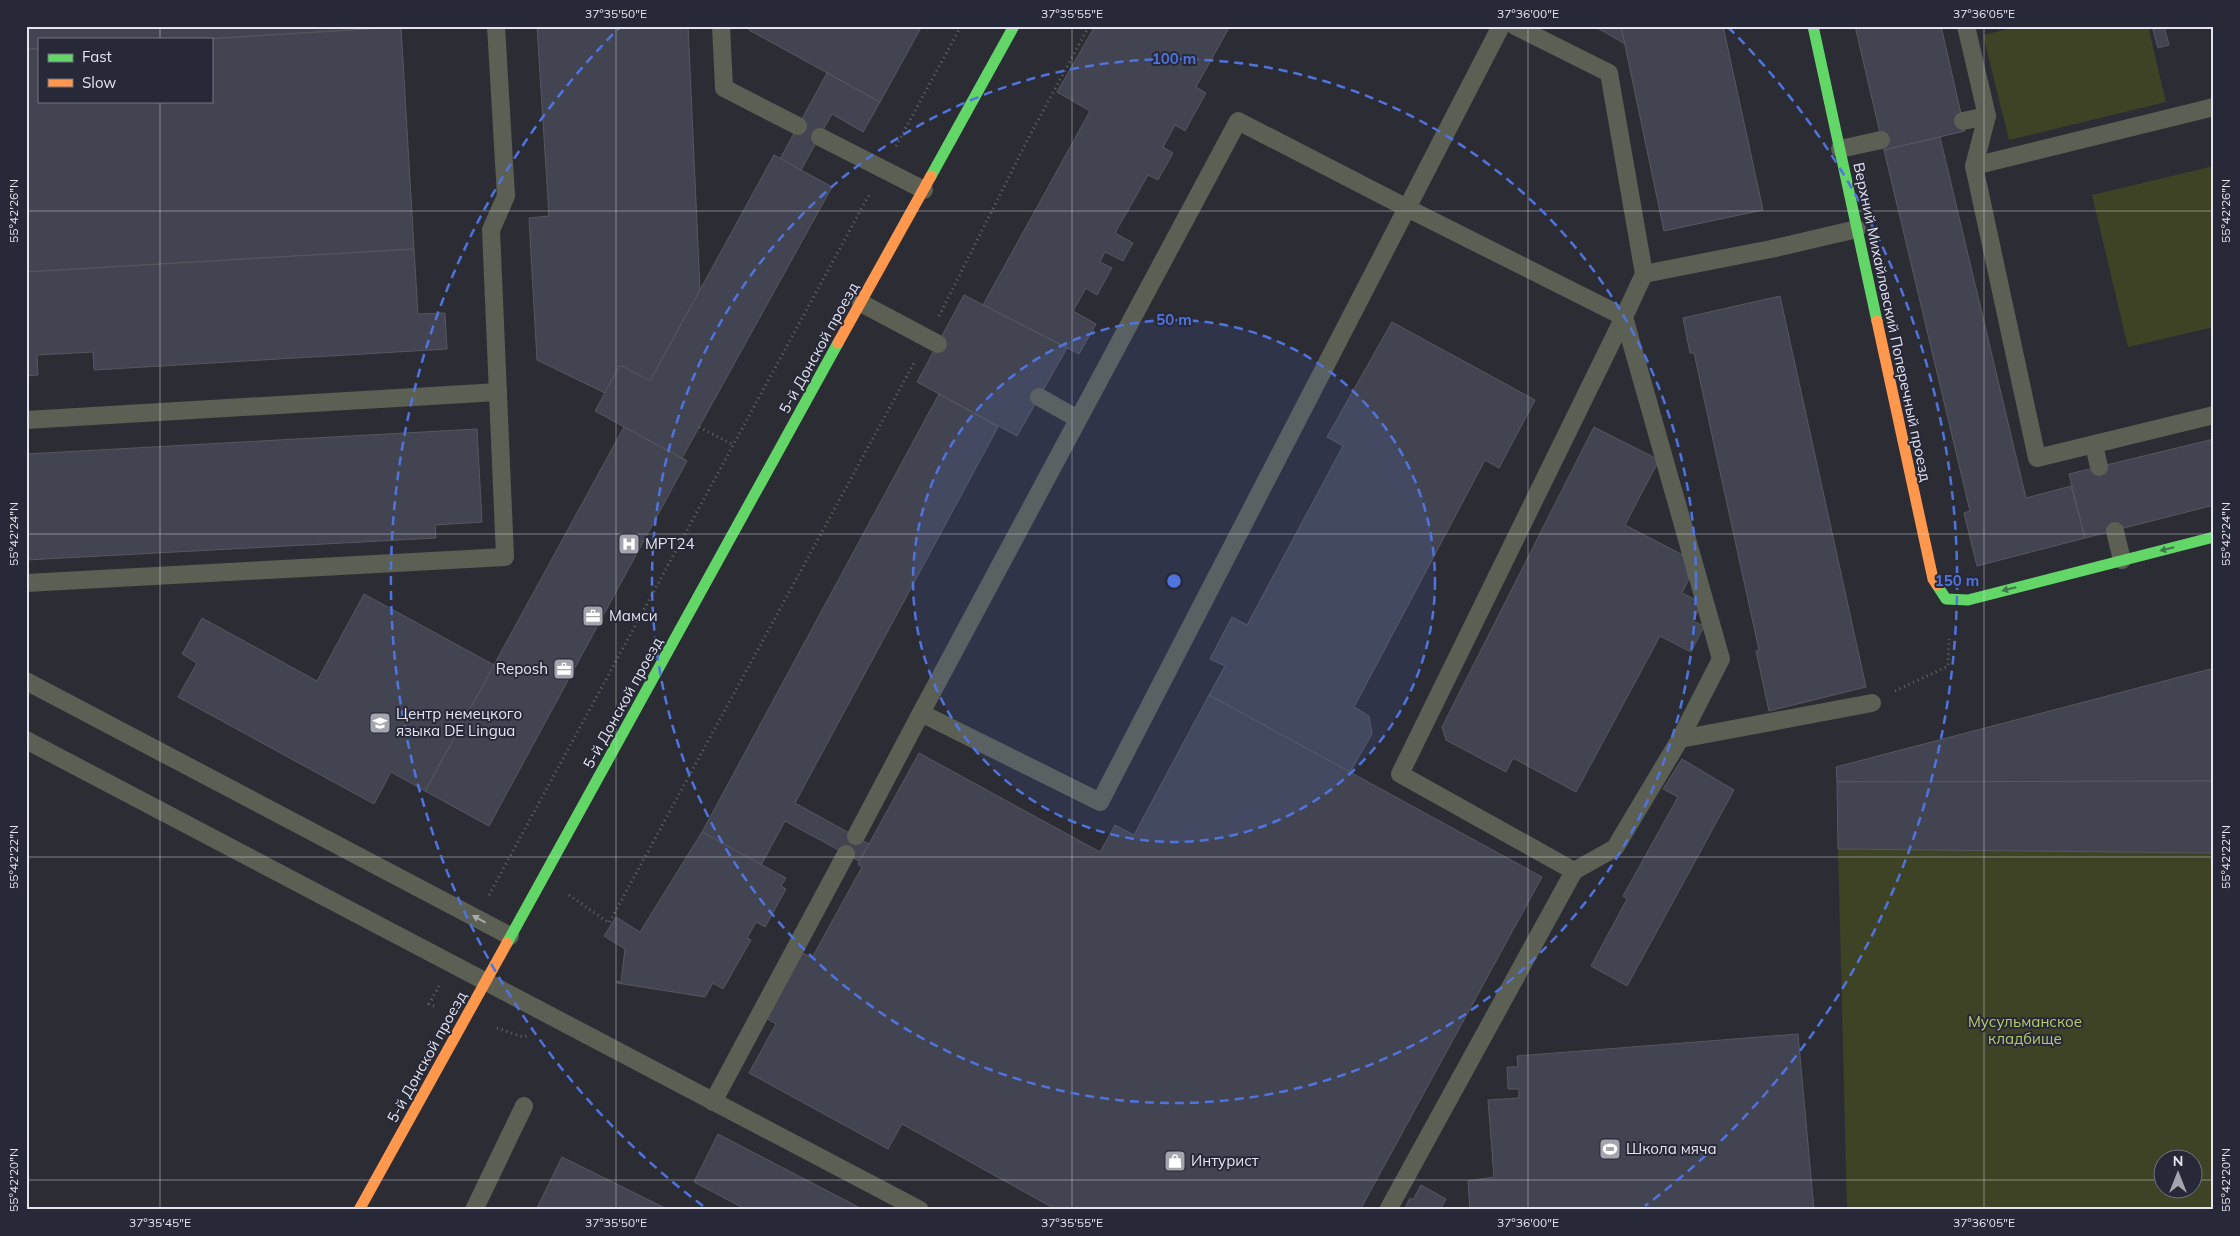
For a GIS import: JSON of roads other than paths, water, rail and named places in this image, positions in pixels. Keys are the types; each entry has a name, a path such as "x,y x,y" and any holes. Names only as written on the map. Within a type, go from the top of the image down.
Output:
{"street":[{"name":"5-й Донской проезд","path":"360,1210 1014,26"},
{"name":"Верхний Михайловский Поперечный проезд","path":"1813,26 1933,579 1946,599 1968,600 2122,560"},
{"path":"2122,560 2214,537"}],"lane":[{"path":"26,583 505,557 491,230 506,196 496,26"},
{"path":"721,26 724,88 798,126"},
{"path":"921,713 1100,802 1502,26"},
{"path":"1515,26 1609,73 1644,274 1400,774 1574,871"},
{"path":"1966,26 1987,116 1974,166 2037,458 2214,416"},
{"path":"1974,166 2214,107"},
{"path":"1963,121 1987,116"},
{"path":"856,836 1238,121 1624,317 1721,658 1680,739 1615,848 1574,871 1388,1210"},
{"path":"820,136 924,190"},
{"path":"1840,149 1881,140"},
{"path":"1644,274 1778,248 1857,229"},
{"path":"861,303 933,341"},
{"path":"26,420 498,392"},
{"path":"1039,397 1078,419"},
{"path":"2094,445 2099,467"},
{"path":"2115,531 2122,560"},
{"path":"26,681 510,936"},
{"path":"1680,739 1872,703"},
{"path":"26,740 920,1210"},
{"path":"713,1102 846,854"},
{"path":"474,1210 524,1106"}],"place":[{"name":"МРТ24","path":"629,544"},
{"name":"Мамси","path":"593,616"},
{"name":"Reposh","path":"564,669"},
{"name":"Центр немецкого языка DE Lingua","path":"380,723"},
{"name":"Школа мяча","path":"1610,1149"},
{"name":"Интурист","path":"1175,1161"}],"park label":[{"name":"Мусульманское кладбище","path":"2025,1030"}]}
